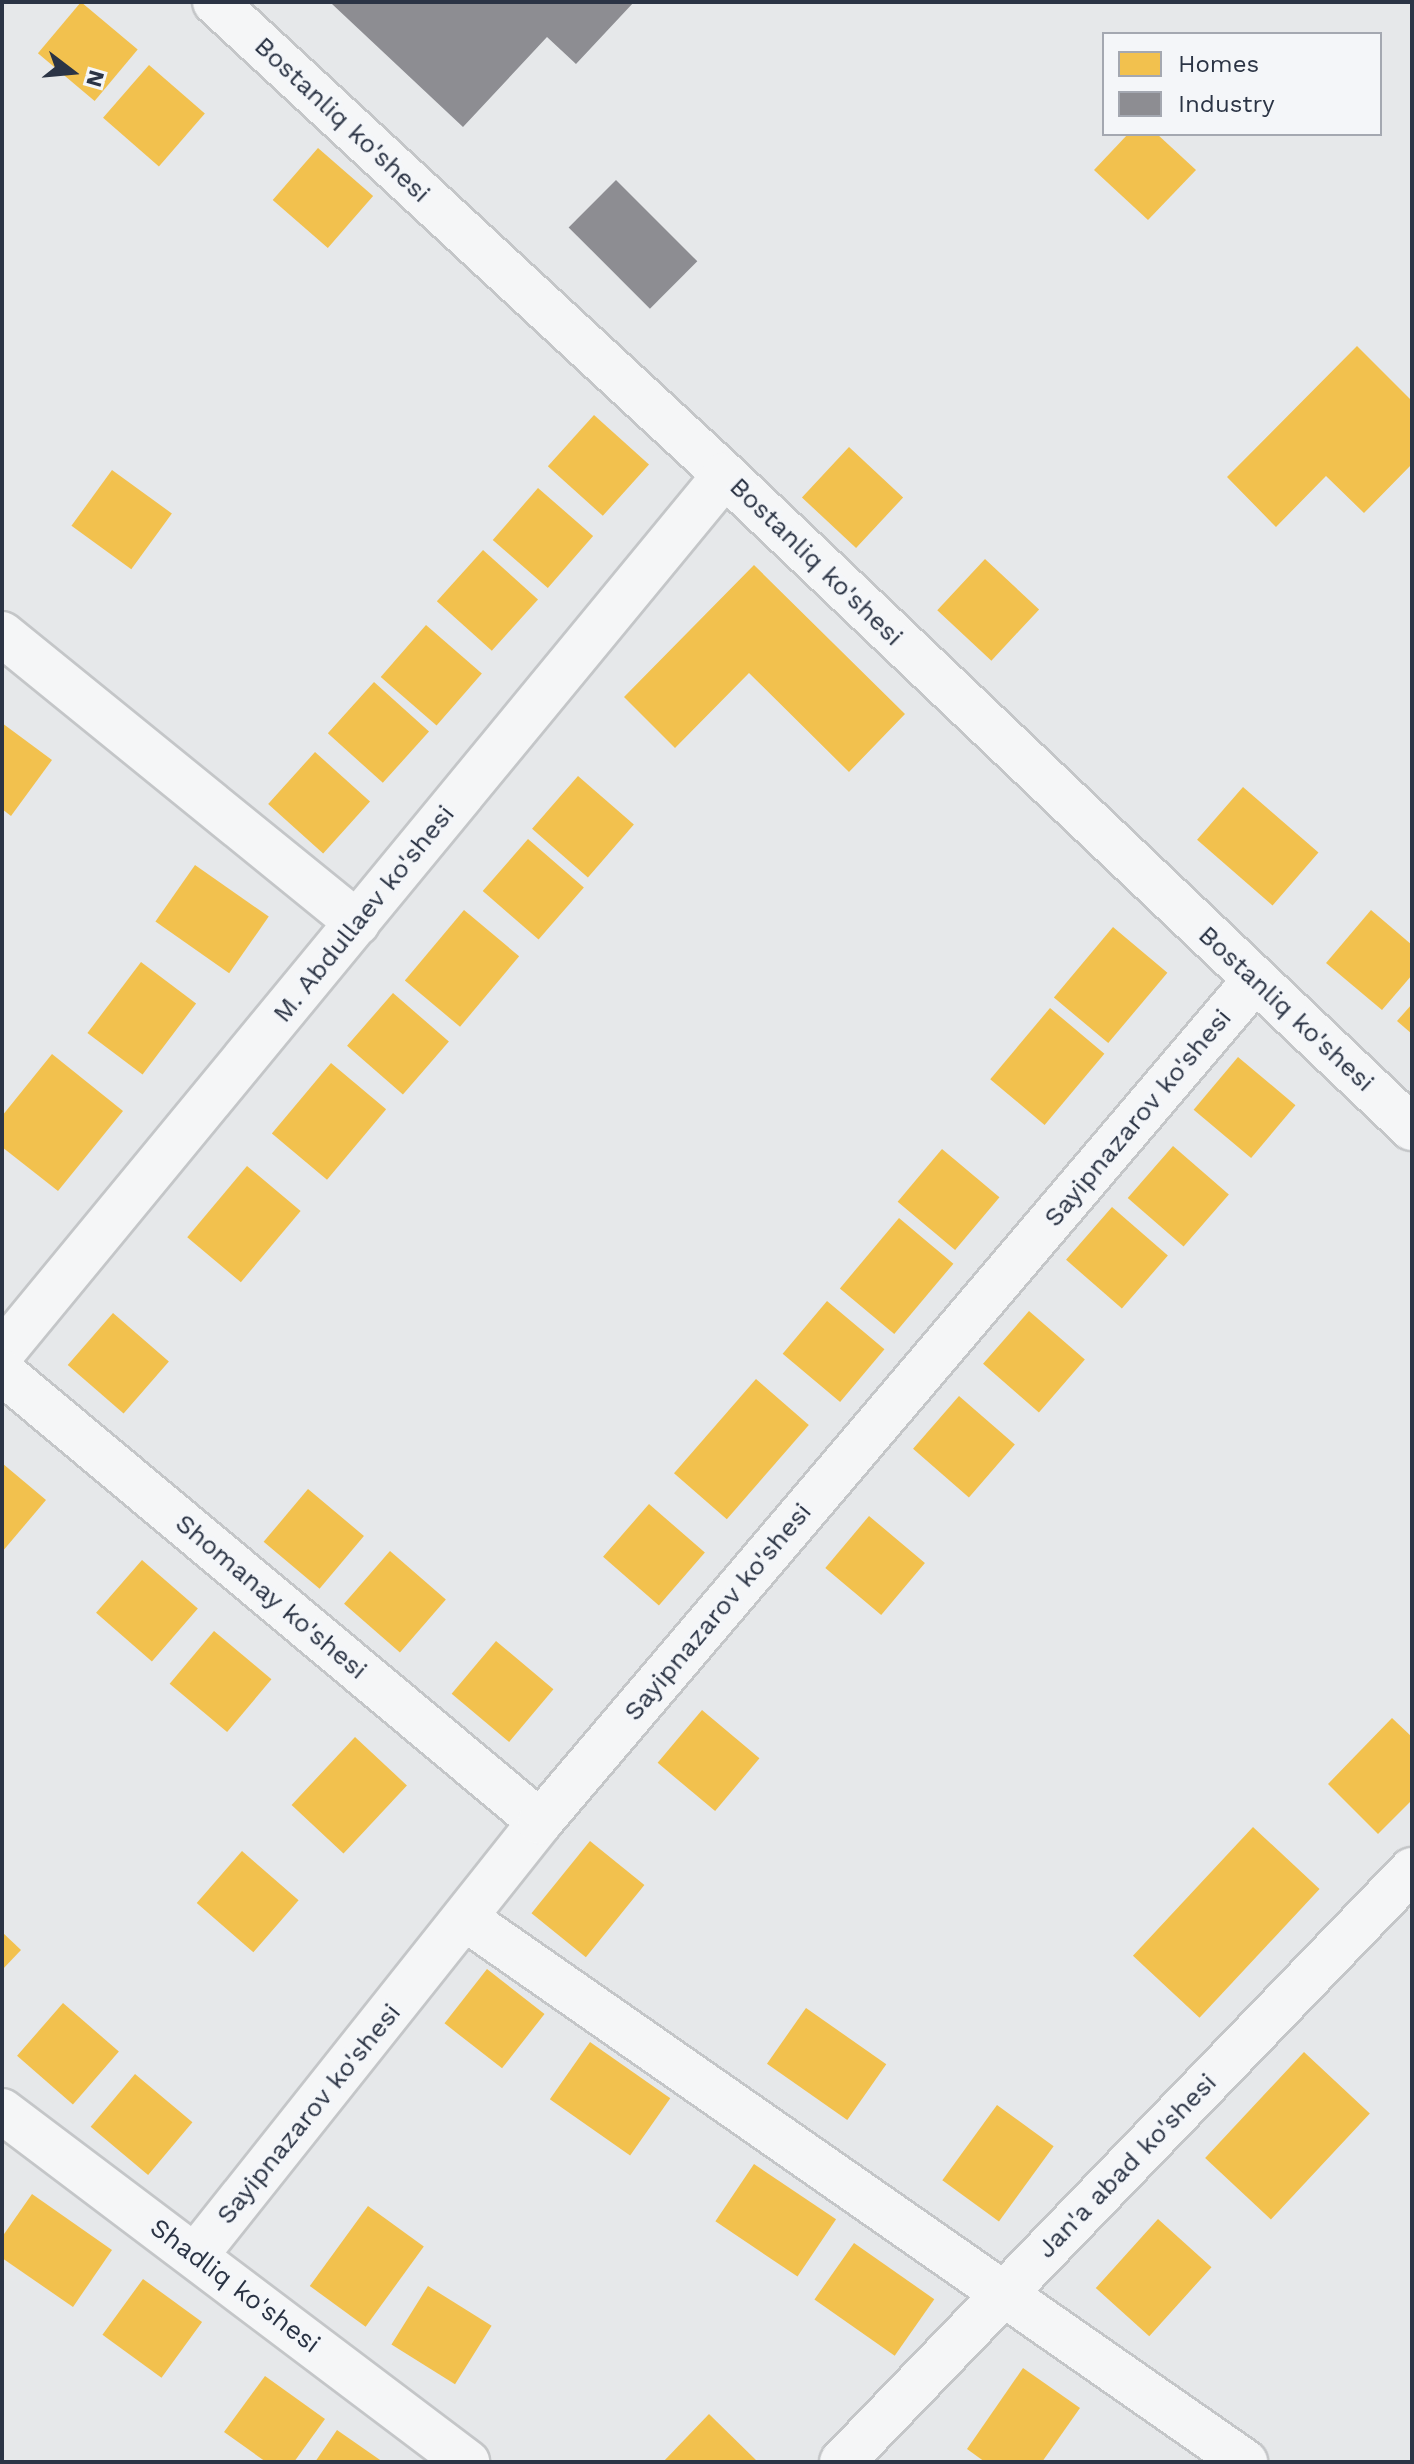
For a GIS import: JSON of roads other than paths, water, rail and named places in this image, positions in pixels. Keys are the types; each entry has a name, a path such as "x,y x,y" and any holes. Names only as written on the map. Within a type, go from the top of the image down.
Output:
{"street":[{"name":"Bostanliq ko'shesi","path":"215,2 725,475 1412,1128"},
{"name":"M. Abdullaev ko'shesi","path":"2,1353 725,475"},
{"path":"2,634 357,923"},
{"name":"Sayipnazarov ko'shesi","path":"196,2255 540,1822 1255,980"},
{"name":"Shomanay ko'shesi","path":"2,1372 540,1822"},
{"name":"Jan'a abad ko'shesi","path":"842,2462 1412,1870"},
{"path":"466,1919 1007,2291 1245,2462"},
{"name":"Shadliq ko'shesi","path":"2,2111 467,2462"}]}
